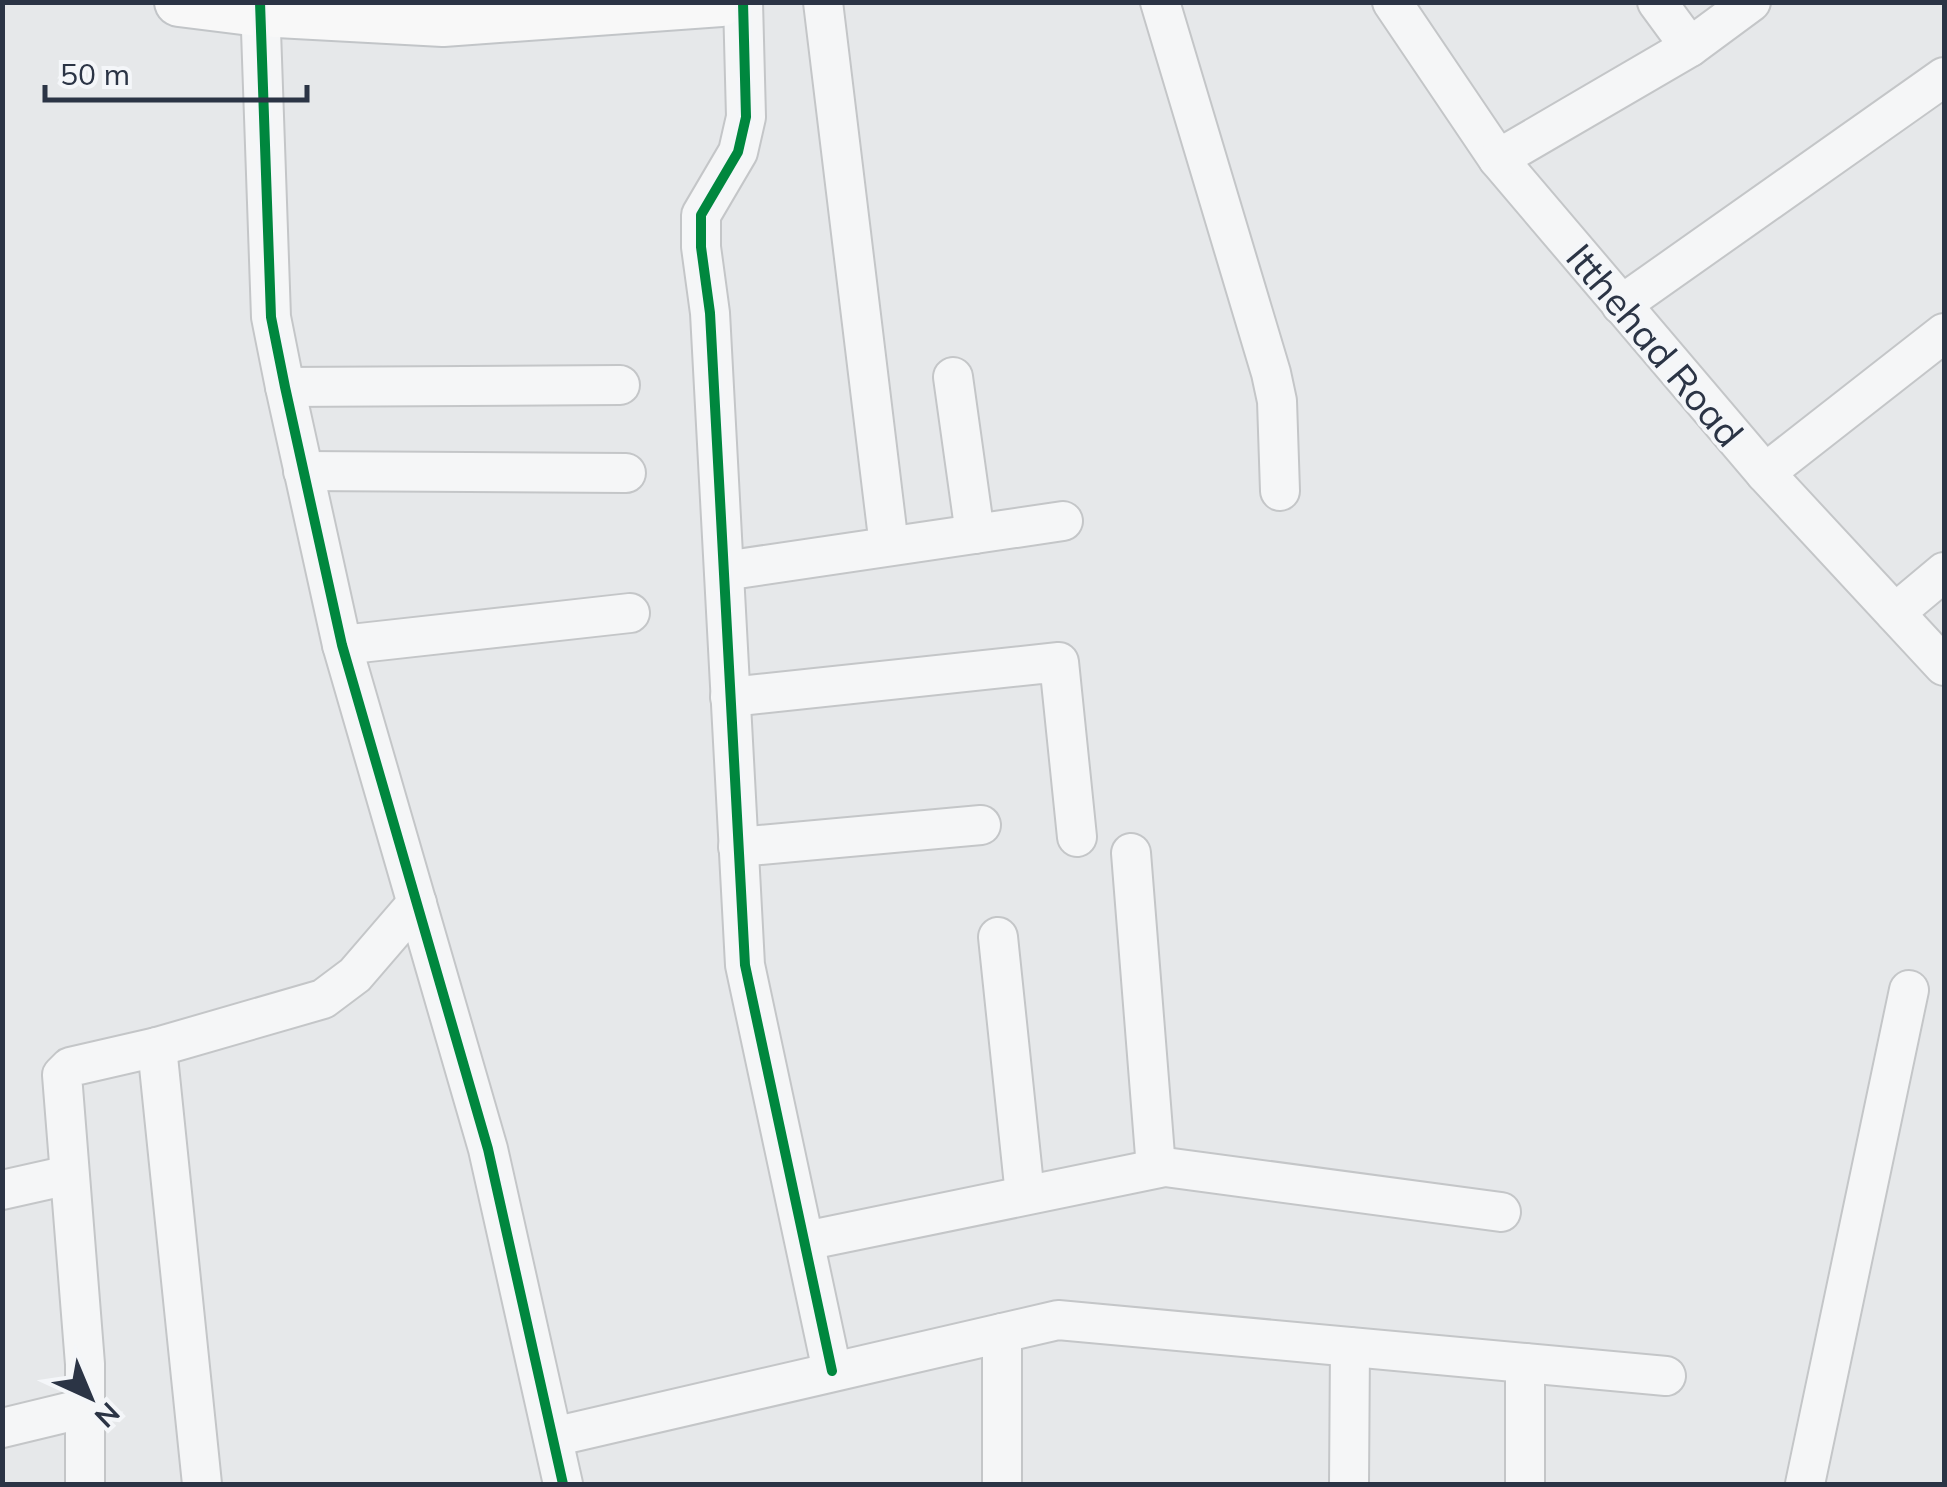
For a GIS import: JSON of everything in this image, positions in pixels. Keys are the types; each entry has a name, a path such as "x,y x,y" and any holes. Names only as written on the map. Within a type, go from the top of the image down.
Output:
{"main road":[{"path":"179,2 443,22 721,2"}],"street":[{"path":"743,2 746,117 738,152 702,215 701,247 710,312 745,965 832,1371"},
{"path":"823,2 889,546"},
{"path":"1160,2 1271,373 1277,401 1280,491"},
{"name":"Itthehad Road","path":"1392,2 1498,159 1765,472 1944,666"},
{"path":"1657,2 1690,47"},
{"path":"1498,159 1690,47 1751,2"},
{"path":"260,7 272,318 285,386 342,645 488,1149 563,1484"},
{"path":"1621,305 1944,77"},
{"path":"1765,472 1944,333"},
{"path":"952,377 976,534"},
{"path":"285,386 620,385"},
{"path":"303,471 626,474"},
{"path":"724,570 1063,521"},
{"path":"1895,613 1944,572"},
{"path":"342,645 630,614"},
{"path":"730,696 1059,662 1077,838"},
{"path":"738,847 981,825"},
{"path":"1130,853 1156,1168"},
{"path":"85,1484 85,1364 62,1076 70,1067 157,1048 323,999 355,974 416,903"},
{"path":"998,937 1025,1196"},
{"path":"1805,1484 1909,990"},
{"path":"157,1048 202,1484"},
{"path":"804,1241 1164,1166 1501,1212"},
{"path":"2,1190 69,1175"},
{"path":"553,1437 1058,1320 1666,1376"},
{"path":"1002,1333 1002,1484"},
{"path":"1349,1484 1350,1347"},
{"path":"1525,1363 1526,1484"},
{"path":"2,1428 85,1408"}],"cycle path":[{"path":"260,2 271,317 285,387 342,645 488,1149 563,1484"},
{"path":"743,2 746,117 738,152 701,215 701,247 710,313 745,965 832,1371"}]}
